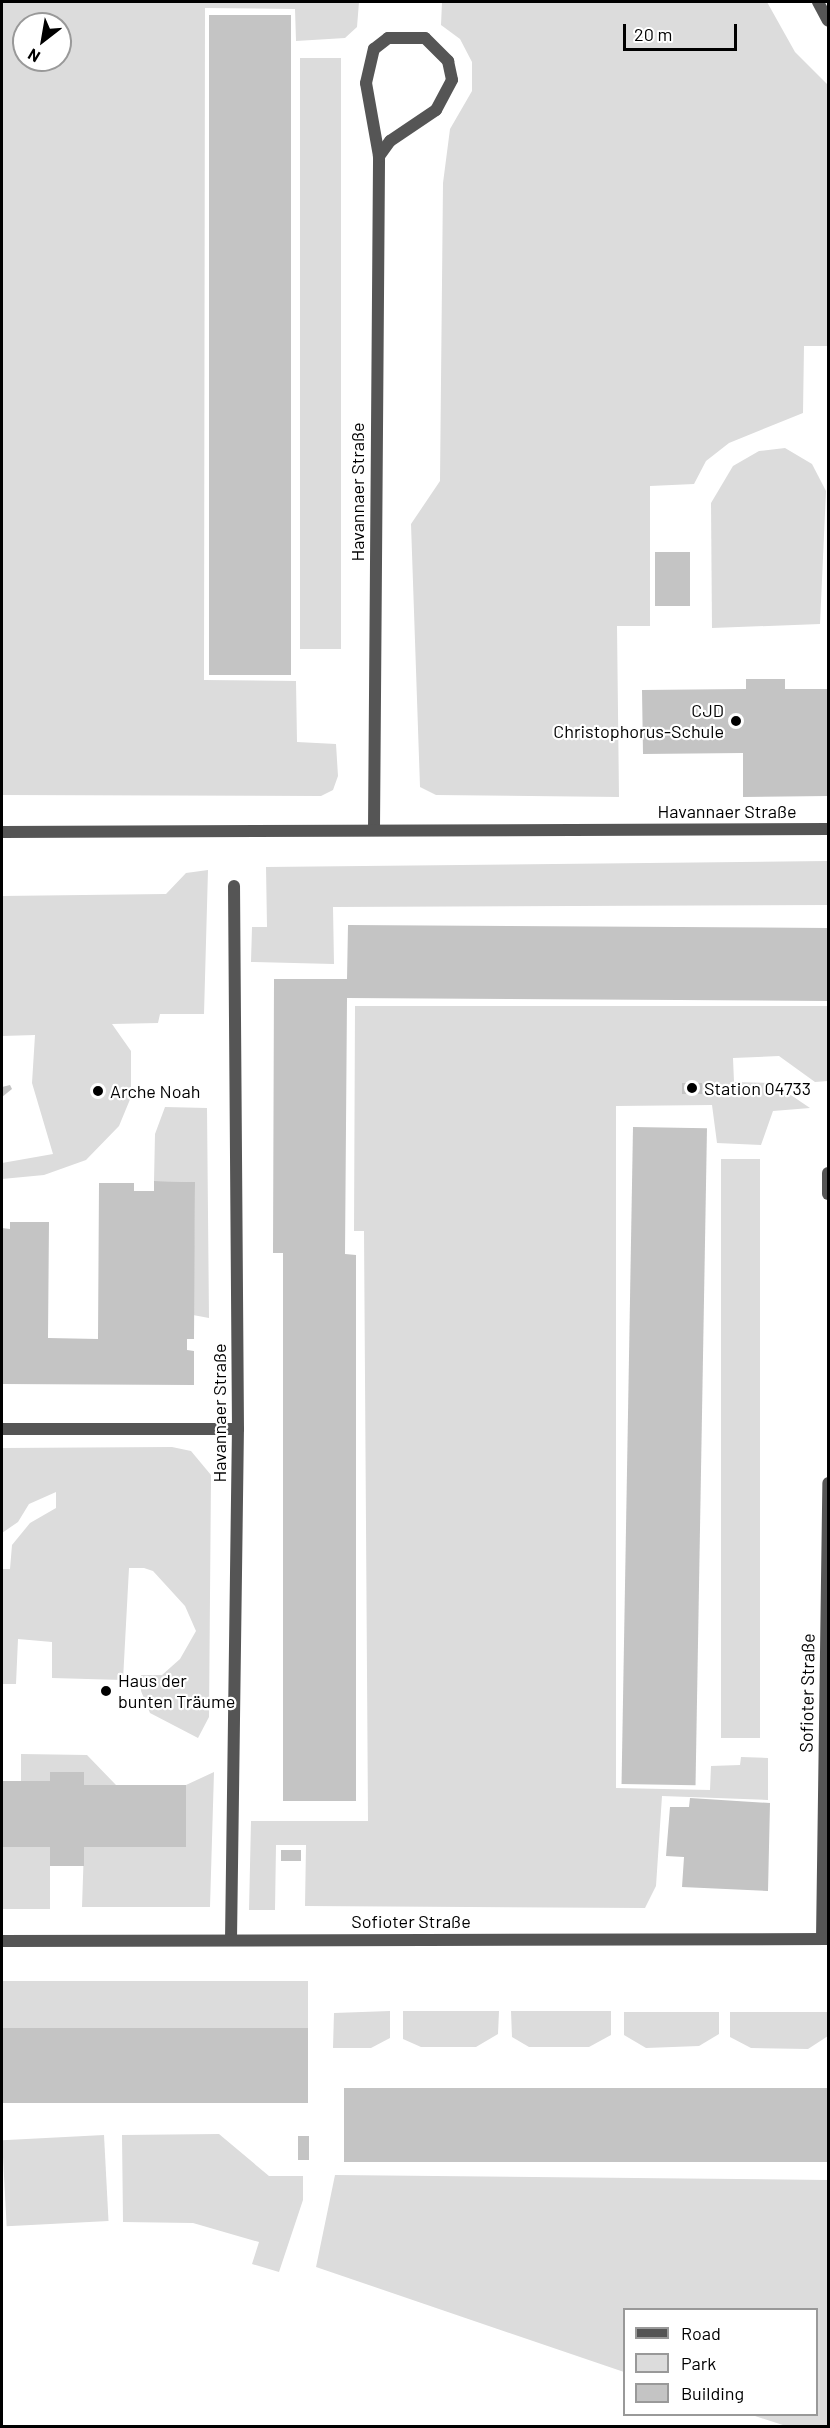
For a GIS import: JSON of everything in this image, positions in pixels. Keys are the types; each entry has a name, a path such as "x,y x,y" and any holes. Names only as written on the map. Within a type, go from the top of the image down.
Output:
{"street":[{"path":"818,2 828,21"},
{"name":"Havannaer Straße","path":"374,829 379,156 366,107 374,49 388,38 425,38 448,62 452,80 436,110 390,141 379,156"},
{"name":"Havannaer Straße","path":"2,831 828,829"},
{"name":"Havannaer Straße","path":"231,1940 238,1429 234,886"},
{"path":"828,1173 828,1194"},
{"path":"2,1429 238,1429"},
{"name":"Sofioter Straße","path":"2,1941 825,1939 828,1483"}],"green space":[{"path":"2,2 359,2 357,27 345,38 296,41 295,9 205,8 204,680 296,681 297,742 336,744 338,776 333,790 321,796 2,795"},
{"path":"442,2 767,2 795,52 828,85 828,346 804,346 803,413 729,443 706,461 694,484 650,486 650,626 617,626 619,797 436,795 420,787 411,524 440,481 443,183 450,129 472,91 472,62 460,39 441,25"},
{"path":"300,58 341,58 341,649 300,649"},
{"path":"785,448 812,464 826,491 820,624 712,628 711,503 733,466 759,451"},
{"path":"828,861 828,905 333,907 334,964 251,962 252,927 267,927 266,867"},
{"path":"208,870 204,1014 160,1014 158,1023 112,1024 131,1051 131,1097 119,1126 86,1160 44,1175 2,1179 2,1163 53,1154 32,1083 35,1035 2,1036 2,896 166,894 186,873"},
{"path":"355,1006 828,1006 828,1081 815,1082 779,1056 733,1058 734,1082 773,1083 810,1108 773,1111 761,1145 717,1143 712,1105 616,1106 616,1788 710,1790 711,1766 740,1765 741,1757 768,1758 768,1800 662,1796 656,1886 645,1908 305,1906 306,1845 276,1845 275,1910 249,1910 251,1821 368,1821 364,1231 354,1231"},
{"path":"165,1107 207,1108 209,1318 193,1315 195,1182 154,1181 155,1134"},
{"path":"721,1159 760,1159 760,1738 721,1738"},
{"path":"172,1447 191,1451 211,1475 209,1717 198,1738 150,1713 141,1691 141,1675 162,1675 180,1659 196,1631 185,1606 153,1571 144,1568 129,1568 123,1680 52,1678 52,1642 18,1639 16,1684 2,1684 2,1569 10,1569 12,1545 30,1523 56,1508 56,1492 29,1504 18,1522 2,1533 2,1448"},
{"path":"21,1754 87,1755 116,1785 84,1785 84,1772 50,1772 50,1781 21,1781"},
{"path":"214,1772 210,1907 82,1907 84,1847 186,1847 186,1785"},
{"path":"2,1847 50,1847 50,1909 2,1909"},
{"path":"2,1981 308,1981 308,2028 2,2028"},
{"path":"390,2011 390,2038 371,2048 333,2048 334,2013"},
{"path":"403,2011 499,2011 498,2034 476,2047 421,2047 403,2039"},
{"path":"511,2011 611,2011 611,2035 589,2047 529,2047 512,2037"},
{"path":"624,2012 719,2012 719,2034 699,2046 646,2048 624,2035"},
{"path":"730,2012 828,2012 828,2036 808,2049 751,2048 730,2037"},
{"path":"219,2134 269,2176 303,2176 303,2200 279,2272 252,2264 259,2242 193,2223 123,2222 122,2135"},
{"path":"104,2135 109,2221 7,2226 2,2140"},
{"path":"335,2175 828,2180 828,2426 786,2426 755,2416 818,2416 818,2308 623,2308 623,2372 316,2267"}],"building":[{"path":"209,15 291,15 291,675 209,675"},
{"path":"655,552 690,552 690,606 655,606"},
{"name":"CJD Christophorus-Schule","path":"746,679 785,679 785,689 828,689 828,796 743,797 743,753 643,754 642,690 746,689"},
{"path":"348,925 828,928 828,1001 347,998 345,1254 356,1255 356,1801 283,1801 283,1253 273,1253 274,979 347,979"},
{"name":"Station 04733","path":"682,1083 702,1083 702,1094 682,1094"},
{"path":"10,1085 12,1089 2,1097 2,1087"},
{"path":"633,1127 707,1128 696,1785 622,1784"},
{"path":"154,1181 195,1182 194,1339 187,1339 187,1350 194,1351 194,1385 2,1384 2,1228 10,1229 10,1222 49,1222 48,1338 98,1339 99,1183 134,1183 134,1191 154,1191"},
{"path":"50,1772 84,1772 84,1785 186,1785 186,1847 84,1847 84,1866 50,1866 50,1847 2,1847 2,1781 50,1781"},
{"path":"690,1798 770,1803 768,1891 682,1887 684,1857 666,1856 670,1807 689,1807"},
{"path":"281,1850 301,1850 301,1861 281,1861"},
{"path":"2,2028 308,2028 308,2103 2,2103"},
{"path":"344,2088 828,2088 828,2162 344,2162"},
{"path":"298,2136 309,2136 309,2160 298,2160"}],"place":[{"name":"CJD Christophorus-Schule","path":"736,721"},
{"name":"Station 04733","path":"692,1088"},
{"name":"Arche Noah","path":"98,1091"},
{"name":"Haus der bunten Träume","path":"106,1691"}]}
